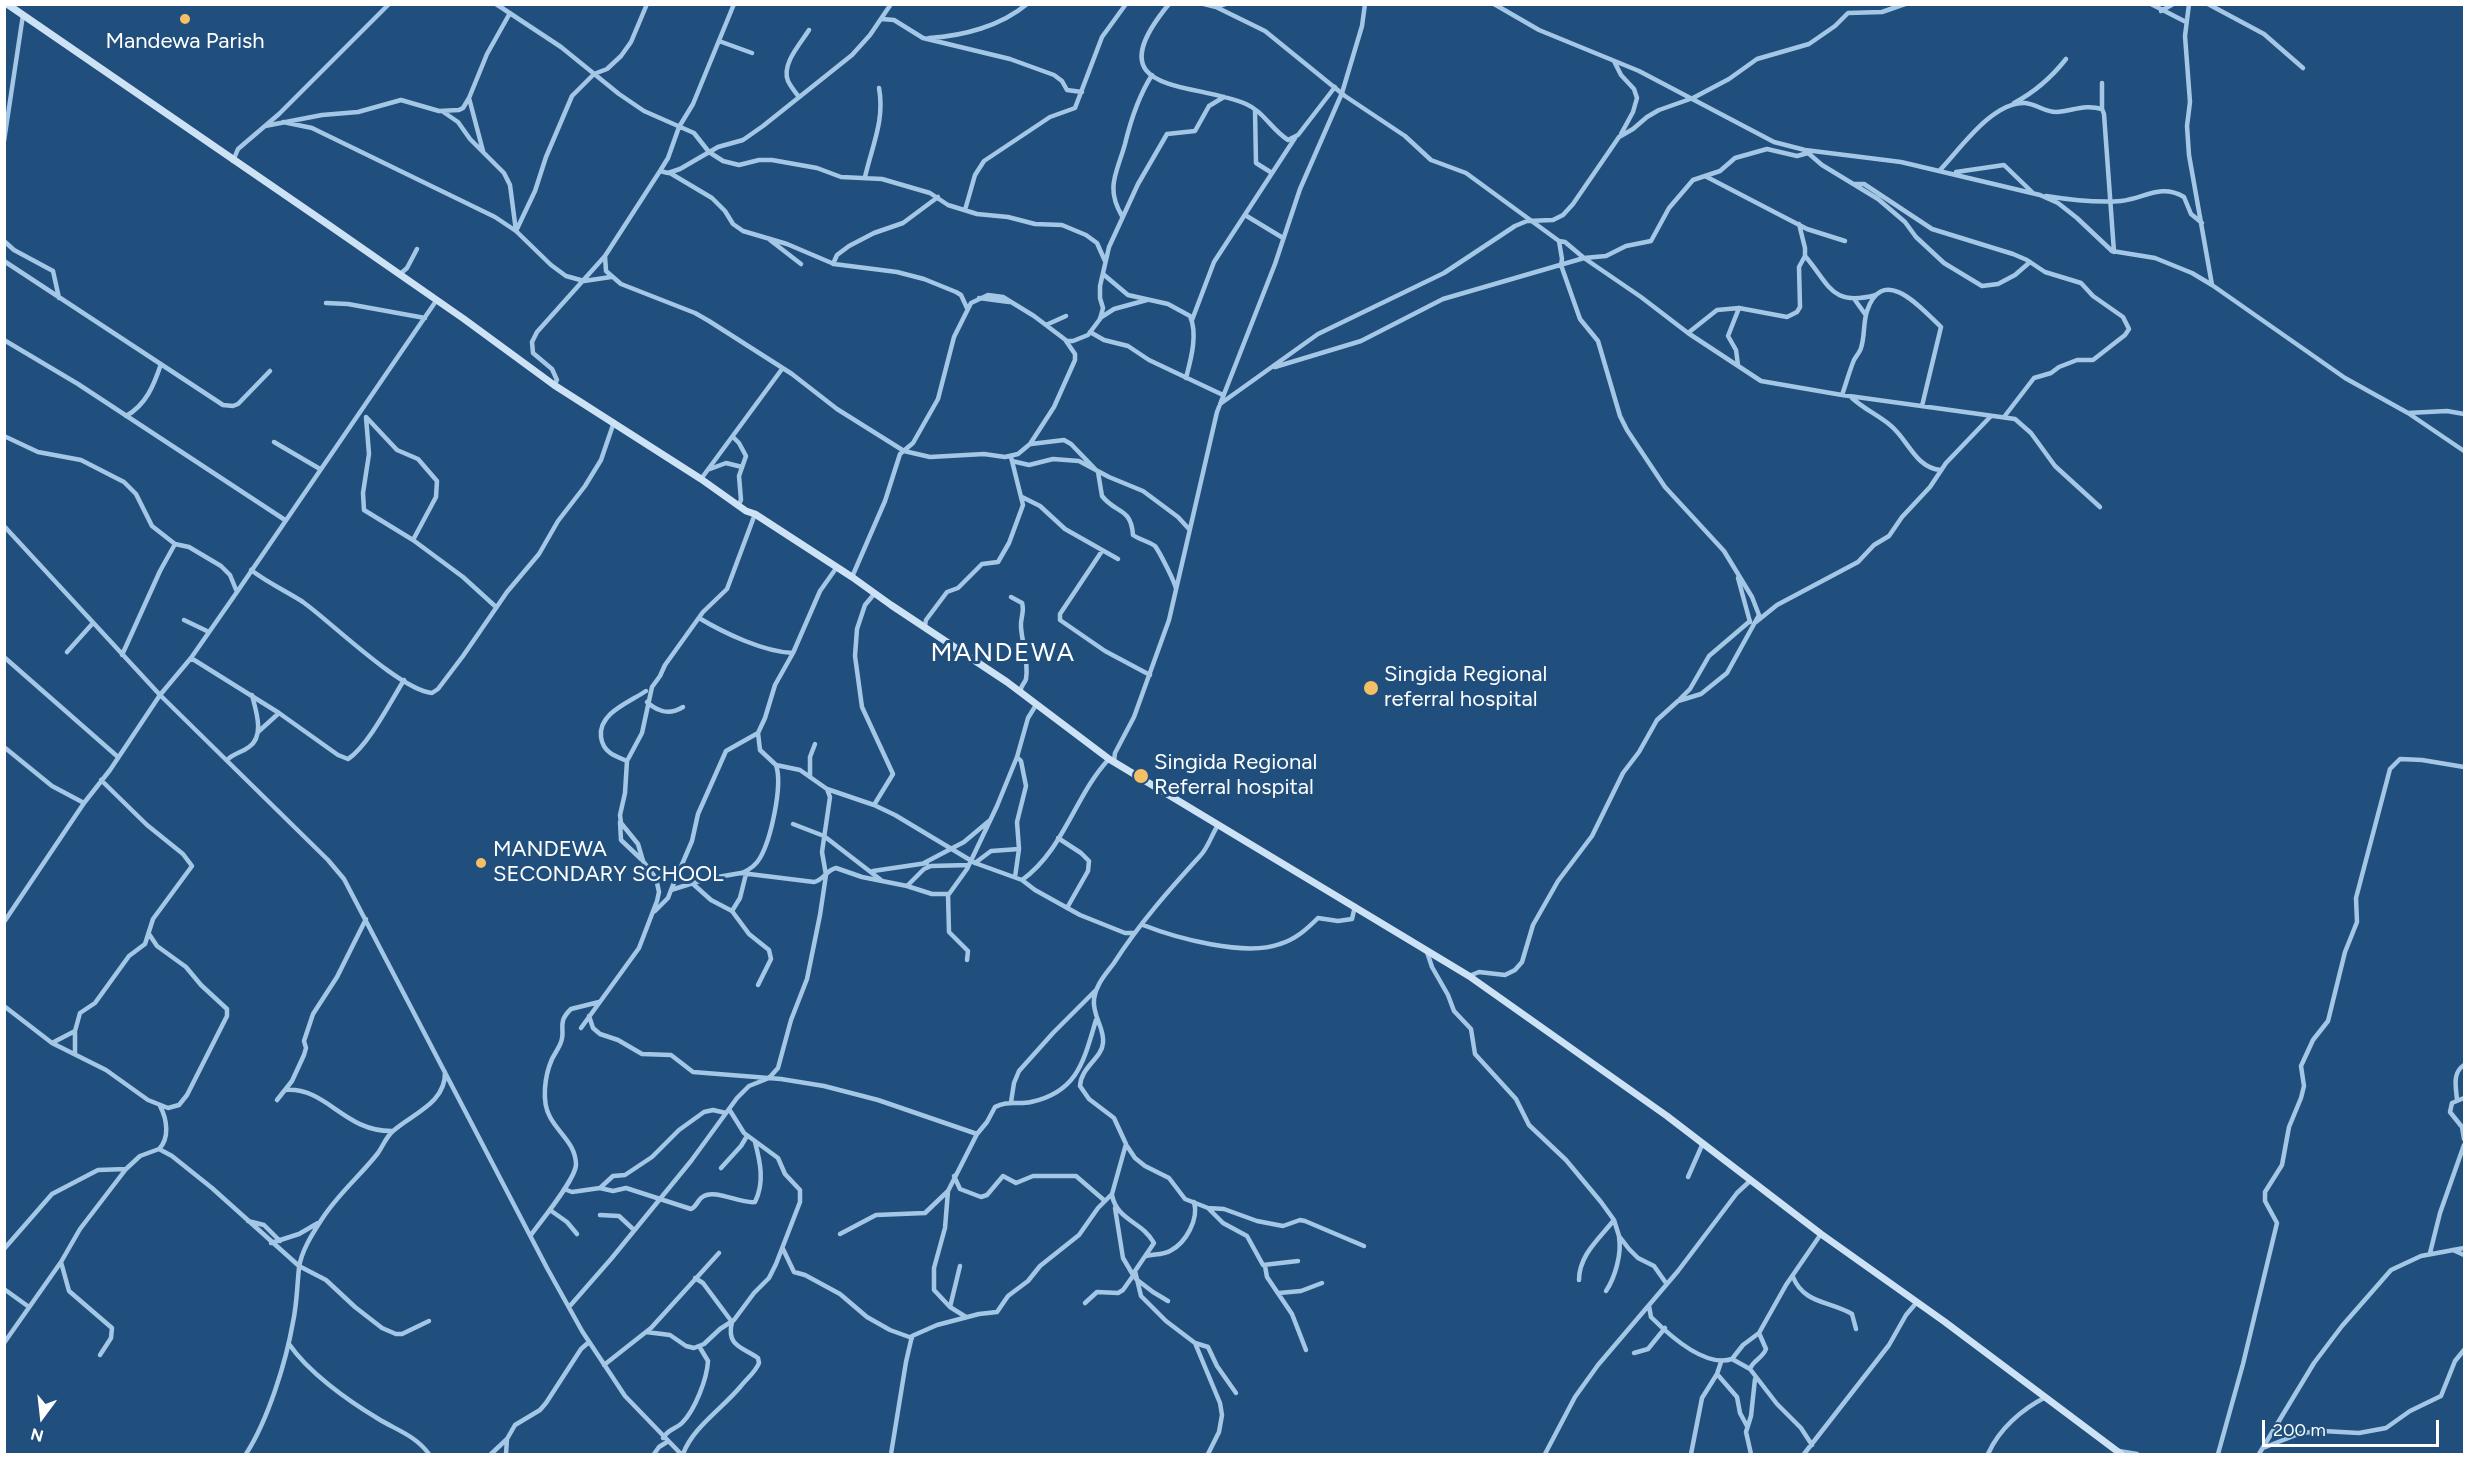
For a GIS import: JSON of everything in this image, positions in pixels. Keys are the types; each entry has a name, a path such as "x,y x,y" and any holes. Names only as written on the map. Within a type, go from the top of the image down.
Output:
{"main road":[{"path":"7,4 464,319 554,385 701,478 746,511 755,514 925,626 1021,692 1112,760 1425,947 1469,976 1703,1143 1821,1234 1917,1302 2118,1452"}],"street":[{"path":"233,160 238,149 265,126 389,4"},
{"path":"495,4 561,47 644,111 694,134 710,152 733,165 772,160 817,168 841,177 865,177 917,189 938,197 948,204 981,215 1008,217 1035,224 1062,225 1086,235 1097,243 1105,262"},
{"path":"516,231 535,191 546,157 567,107 577,91 594,74 607,69 621,56 631,42 647,4"},
{"path":"554,385 556,380 554,372 533,353 532,342 537,332 605,256 668,158 679,127 693,104 734,4"},
{"path":"670,173 710,152 742,141 852,55 882,19 891,4"},
{"path":"923,38 981,29 1011,15 1027,4"},
{"path":"965,210 978,169 984,161 1050,117 1074,109 1102,36 1126,4"},
{"path":"1169,4 1149,34 1142,55 1142,65 1152,75 1173,86 1249,105 1281,136 1288,140 1295,138"},
{"path":"1204,4 1265,32 1342,93 1406,136 1431,160 1466,173 1530,222 1559,241 1565,242 1688,333 1752,376 1771,384 2015,419 2031,434 2055,466 2100,507"},
{"path":"1216,8 1225,4"},
{"path":"1619,137 1659,110 1693,98 1728,79 1757,59 1809,44 1829,31 1848,14 1882,12 1905,4"},
{"path":"2151,4 2186,22"},
{"path":"2161,10 2173,4"},
{"path":"2189,4 2185,55 2190,102 2187,126 2194,189 2212,285"},
{"path":"2208,4 2264,34 2303,68"},
{"path":"1022,880 1037,868 1058,838 1097,772 1112,760 1134,717 1169,620 1220,404 1300,189 1342,93 1362,26 1365,5"},
{"path":"1495,5 1539,30 1613,59 1693,98 1774,142 1806,152 1901,162 2040,195 2073,200 2126,200 2167,190 2184,197 2191,214 2202,223"},
{"path":"442,111 464,108 487,54 510,13"},
{"path":"4,141 23,15"},
{"path":"882,19 894,20 923,38 1011,59 1054,75 1062,81 1067,90 1082,92"},
{"path":"799,97 788,82 788,71 795,51 809,30"},
{"path":"719,41 752,53"},
{"path":"1220,404 1318,334 1444,273 1515,226 1553,220 1563,215 1573,204 1634,112 1637,98 1634,89 1621,75 1613,59"},
{"path":"1940,170 1992,114 2039,87 2066,59"},
{"path":"1122,216 1114,195 1114,177 1133,109 1152,75"},
{"path":"2102,83 2102,109 2114,252"},
{"path":"1186,378 1193,339 1192,320 1214,262 1295,138 1324,104 1335,87"},
{"path":"865,177 880,122 882,107 879,88"},
{"path":"4,91 12,91"},
{"path":"1065,340 1073,341 1090,332 1100,318 1103,308 1100,298 1103,274 1109,247 1149,161 1167,134 1195,131 1209,106 1224,97"},
{"path":"469,98 483,151"},
{"path":"265,126 358,112 401,100 442,111 458,122 504,173 510,185 516,231"},
{"path":"2010,105 2030,104 2053,112 2081,106 2102,109"},
{"path":"1255,110 1256,163 1272,173"},
{"path":"283,122 312,128 495,217 516,231 560,272 584,280 611,277"},
{"path":"1270,369 1360,341 1443,299 1584,258 1606,256 1626,246 1651,241 1675,202 1693,180 1720,171 1743,155 1767,149 1797,156 1806,152"},
{"path":"1806,152 1895,213 1944,263 1984,287 1998,284 2015,275 2030,262"},
{"path":"1950,173 2004,165 2033,193"},
{"path":"660,171 670,173 718,203 733,224 743,231 787,244 833,264 897,272 924,279 956,292 967,308"},
{"path":"1705,176 1799,225 1845,241"},
{"path":"1854,184 1864,184 1932,229 1968,242 1989,245 2030,262 2045,272 2083,284 2093,296 2123,317 2129,329 2093,360 2077,360 2054,372 2034,378 2004,417"},
{"path":"2040,195 2064,208 2108,249 2114,252 2155,258 2192,273 2212,285 2345,378 2408,413 2464,451"},
{"path":"825,260 874,232 903,223 938,197"},
{"path":"1245,215 1283,238"},
{"path":"1799,225 1805,256 1824,282 1841,296 1855,300 1890,290 1898,291 1917,303 1941,327 1922,406"},
{"path":"765,237 801,264"},
{"path":"4,240 14,250 53,271 60,298"},
{"path":"1559,241 1561,265 1580,319 1598,341 1620,416 1627,430 1665,487 1724,551 1740,582 1753,622"},
{"path":"399,275 409,265 417,249"},
{"path":"833,264 837,255"},
{"path":"605,256 605,267 611,277 640,293 695,313 792,374 837,409 904,451 930,457 984,454 1029,465 1046,460 1072,459 1143,491 1178,517 1189,529"},
{"path":"1688,333 1712,313 1739,308 1792,316 1800,306 1799,267 1805,256"},
{"path":"4,261 197,389 228,407 243,400 270,371"},
{"path":"1103,274 1122,292 1184,311 1192,320"},
{"path":"1842,395 1852,364 1861,347 1866,316 1876,295"},
{"path":"852,577 885,501 900,454 913,443 938,399 954,337 967,308 979,298 1011,302 1065,340 1075,354 1075,360 1054,407 1030,444 1012,459"},
{"path":"1100,318 1114,309 1147,300"},
{"path":"1855,300 1866,316"},
{"path":"4,922 160,695 191,658 237,592 436,301"},
{"path":"326,303 348,304 425,318"},
{"path":"1738,366 1736,350 1728,336 1739,308"},
{"path":"1046,325 1066,316"},
{"path":"1090,332 1104,340 1128,346 1186,378 1223,395"},
{"path":"4,340 78,384 285,520"},
{"path":"126,416 142,404 154,386 161,364"},
{"path":"701,478 782,369"},
{"path":"1851,396 1873,415 1890,425 1922,463 1941,470"},
{"path":"362,411 397,450 418,459 437,481 436,497 413,540"},
{"path":"2408,413 2447,411 2464,414"},
{"path":"1469,976 1479,972 1505,975 1515,970 1522,962 1533,925 1558,881 1592,836 1623,773 1640,752 1644,740 1657,720 1690,689 1709,656 1777,605 1858,562 1874,545 1891,534 1941,470 1991,416"},
{"path":"366,417 369,454 363,493 364,510 413,540 463,577 496,608"},
{"path":"251,570 270,584 303,602 347,639 404,680 425,693 432,693 438,689 463,656 585,486 601,460 614,422"},
{"path":"4,436 38,452 81,460 120,480 136,494 150,523 175,544 189,547 221,566 230,575 237,592"},
{"path":"733,436 740,443 746,456 738,476 741,500 739,504"},
{"path":"1030,444 1064,440 1071,444 1098,472 1102,496 1127,515 1133,524 1133,535 1157,549 1164,566 1173,578 1176,592"},
{"path":"274,442 320,469"},
{"path":"925,626 926,620 947,592 961,585 982,564 995,563 1000,559 1022,513 1022,497 1012,459"},
{"path":"707,470 726,463 742,467"},
{"path":"1022,497 1041,506 1057,524 1118,559"},
{"path":"581,1028 639,948 654,912 659,886 643,861 621,840 620,819 625,793 627,761 642,733 652,687 699,618 727,589 755,514"},
{"path":"5,526 160,695 338,870 352,891 568,1307 629,1402 682,1455 695,1431 721,1409 759,1363 758,1358 734,1342 730,1333 732,1322 703,1283 695,1278"},
{"path":"122,655 160,571 175,544"},
{"path":"1102,551 1060,614 1060,620 1105,651 1150,675"},
{"path":"837,567 820,591 793,653 780,675 758,733 760,750 776,765 800,770 827,789 874,805 952,849 972,863 1022,880 1067,908 1122,932 1134,933"},
{"path":"1678,701 1701,694 1727,673 1758,613 1752,597 1732,567"},
{"path":"874,805 892,774 862,707 855,646 857,629 865,605 875,593"},
{"path":"1011,597 1022,603 1023,608 1021,626 1026,680 1020,687 1021,692"},
{"path":"699,618 754,643 776,651 793,653"},
{"path":"184,620 209,632"},
{"path":"67,652 93,623"},
{"path":"4,657 118,757"},
{"path":"191,658 252,695 338,755 348,759 354,755 372,731 404,680"},
{"path":"627,761 607,752 600,732 609,715 646,692"},
{"path":"252,695 258,732"},
{"path":"647,702 654,708 666,712 672,712 683,706"},
{"path":"967,960 968,951 955,940 948,928 948,894 972,863 1017,757 1028,718 1036,705"},
{"path":"227,760 252,745 258,732 279,713"},
{"path":"654,912 668,898 692,841 698,814 726,751 758,733"},
{"path":"810,777 810,757 815,744"},
{"path":"4,747 52,786 84,803"},
{"path":"1015,877 1019,849 1017,822 1026,786 1022,761 1017,757"},
{"path":"2218,1455 2243,1364 2276,1226 2276,1220 2265,1201 2265,1191 2282,1165 2289,1127 2304,1086 2301,1066 2313,1040 2328,1021 2344,952 2357,922 2356,898 2390,769 2400,759 2464,767"},
{"path":"732,911 740,898 743,874 760,858 768,839 780,786 776,765"},
{"path":"75,1054 75,1031 80,1013 90,1008 102,997 129,956 146,944 153,919 192,866 183,854 147,825 101,780"},
{"path":"568,1307 691,1161 727,1111 749,1086 769,1078 777,1068 807,979 826,875 822,852 830,797 827,789"},
{"path":"620,819 638,844 643,861"},
{"path":"873,871 924,863 972,836 990,820"},
{"path":"793,824 824,836 873,871 882,881"},
{"path":"1011,1102 1014,1083 1020,1071 1053,1033 1097,989 1134,933 1143,925 1166,892 1200,856 1218,825"},
{"path":"1058,838 1089,861 1088,871 1067,908"},
{"path":"907,886 924,869 972,863 991,851 1019,849"},
{"path":"924,863 937,866"},
{"path":"671,890 692,883 743,874 814,882 820,881 836,867 862,877 907,886 932,894 948,894"},
{"path":"692,883 711,900 732,911 749,934 771,953 771,959 758,986"},
{"path":"1143,925 1198,942 1231,947 1265,947 1280,945 1300,934 1318,918 1338,921 1352,919 1354,906"},
{"path":"277,1101 304,1055 306,1048 304,1041 313,1014 337,976 366,919"},
{"path":"1122,932 1128,942"},
{"path":"149,934 157,946 186,967 209,993 225,1006 228,1013 197,1077 182,1102 175,1107 160,1106"},
{"path":"1425,947 1432,967 1454,1011 1472,1029 1475,1054 1516,1099 1528,1125 1566,1160 1614,1220 1619,1236 1620,1252 1614,1278 1606,1291"},
{"path":"1097,989 1094,1002 1096,1020 1103,1037 1103,1046 1084,1071 1080,1086 1089,1099 1114,1118 1135,1158 1145,1166 1169,1178 1182,1196 1208,1208 1224,1209 1257,1221 1283,1226 1300,1220 1305,1221 1364,1246"},
{"path":"531,1234 574,1174 575,1157 565,1135 550,1118 547,1109 547,1078 551,1063 562,1041 561,1025 571,1009 598,1002"},
{"path":"4,1006 52,1043 106,1070 160,1106 167,1118 163,1146 140,1156 126,1169 80,1229 61,1262 4,1343"},
{"path":"590,1016 593,1028 600,1034 618,1040 642,1054 674,1056 693,1071 798,1081 878,1100 977,1134"},
{"path":"966,1317 950,1307 934,1290 936,1255 947,1220 948,1191 954,1176 995,1107 1011,1102 1034,1101 1065,1088 1083,1062 1096,1020"},
{"path":"52,1043 75,1031"},
{"path":"2457,1100 2456,1079 2460,1068 2464,1065"},
{"path":"246,1455 261,1428 289,1344 298,1294 299,1266 320,1221 339,1194 378,1153 393,1131 439,1094 444,1085 444,1070"},
{"path":"285,1090 309,1093 357,1125 368,1129 393,1131"},
{"path":"2464,1098 2452,1103 2450,1112 2462,1127 2464,1139"},
{"path":"646,1332 663,1333 686,1346 699,1346 732,1322 754,1293 769,1278 796,1216 801,1193 785,1174 778,1158 747,1136 727,1111"},
{"path":"600,1188 613,1176 625,1175 652,1157 679,1130 704,1112 727,1111"},
{"path":"721,1168 747,1136"},
{"path":"564,1190 572,1192 600,1188 612,1191 630,1189 691,1209 696,1208 701,1198 708,1195 755,1202 761,1169 761,1160 755,1142"},
{"path":"1688,1177 1703,1143"},
{"path":"2430,1253 2440,1214 2464,1145"},
{"path":"783,1249 794,1272 805,1275 840,1294 867,1317 890,1330 912,1338 937,1324 997,1312 1008,1296 1028,1281 1040,1266 1079,1235 1112,1194 1127,1146"},
{"path":"159,1149 172,1156 205,1182 299,1266 326,1280 355,1307 388,1332 402,1334 429,1321"},
{"path":"4,1249 52,1194 98,1170 126,1169"},
{"path":"954,1176 960,1189 981,1197 987,1195 1003,1176 1016,1183 1033,1176 1076,1176 1105,1201"},
{"path":"1545,1455 1575,1397 1598,1365 1648,1306 1737,1193 1751,1180"},
{"path":"840,1234 876,1215 925,1213 948,1191"},
{"path":"1112,1194 1123,1258 1135,1276 1153,1292 1168,1300"},
{"path":"1144,1257 1170,1251 1178,1245 1195,1220 1194,1202"},
{"path":"1085,1304 1097,1292 1113,1293 1123,1290 1135,1276 1144,1257 1153,1246 1153,1240 1115,1208"},
{"path":"1208,1208 1223,1223 1250,1240 1258,1259 1265,1266 1267,1277 1296,1323 1306,1350"},
{"path":"550,1210 562,1218 577,1234"},
{"path":"600,1215 619,1216 634,1230"},
{"path":"1579,1280 1580,1266 1584,1256 1614,1220"},
{"path":"246,1221 264,1225 280,1240"},
{"path":"271,1243 308,1230 320,1221"},
{"path":"1648,1306 1651,1317 1697,1353 1721,1362 1732,1359 1743,1345 1759,1333 1821,1234"},
{"path":"1619,1236 1638,1258 1654,1266 1666,1283"},
{"path":"2259,1455 2314,1363 2342,1326 2391,1270 2411,1259 2430,1253 2464,1248"},
{"path":"2451,1249 2464,1255"},
{"path":"604,1365 646,1332 679,1299 719,1253"},
{"path":"1265,1266 1288,1260 1298,1261"},
{"path":"61,1262 69,1291 112,1328 111,1338 100,1354"},
{"path":"950,1307 960,1266"},
{"path":"1135,1276 1141,1296 1166,1321 1195,1343 1208,1347 1217,1366 1236,1393"},
{"path":"1793,1277 1797,1286 1808,1297 1852,1314 1856,1329"},
{"path":"1279,1293 1301,1291 1322,1283"},
{"path":"4,1289 29,1307"},
{"path":"1804,1455 1889,1345 1906,1315 1917,1302"},
{"path":"1634,1353 1648,1349 1665,1328"},
{"path":"1749,1369 1766,1349 1759,1333"},
{"path":"891,1455 912,1338"},
{"path":"491,1455 507,1439 515,1425 540,1410 581,1349 589,1342"},
{"path":"1195,1343 1221,1409 1218,1436 1208,1455"},
{"path":"289,1344 306,1366 371,1414 418,1441 429,1455"},
{"path":"654,1455 665,1440 667,1432 682,1424 702,1387 708,1361 699,1346"},
{"path":"2262,1448 2297,1433 2323,1431 2367,1433 2392,1426 2410,1411 2441,1396 2456,1361 2464,1350"},
{"path":"1732,1359 1749,1369 1755,1379 1802,1428 1812,1445"},
{"path":"1690,1454 1700,1404 1721,1362"},
{"path":"1717,1374 1737,1397 1740,1413 1747,1426"},
{"path":"1751,1455 1746,1434 1755,1379"},
{"path":"1988,1455 2000,1435 2019,1415 2046,1397"},
{"path":"506,1455 507,1439"},
{"path":"2118,1452 2137,1455"}],"place":[{"name":"Mandewa Parish","path":"185,19"},
{"name":"Singida Regional referral hospital","path":"1371,688"},
{"name":"Singida Regional Referral hospital","path":"1141,776"},
{"name":"MANDEWA SECONDARY SCHOOL","path":"481,863"}],"district":[{"name":"MANDEWA","path":"1003,653"}]}
